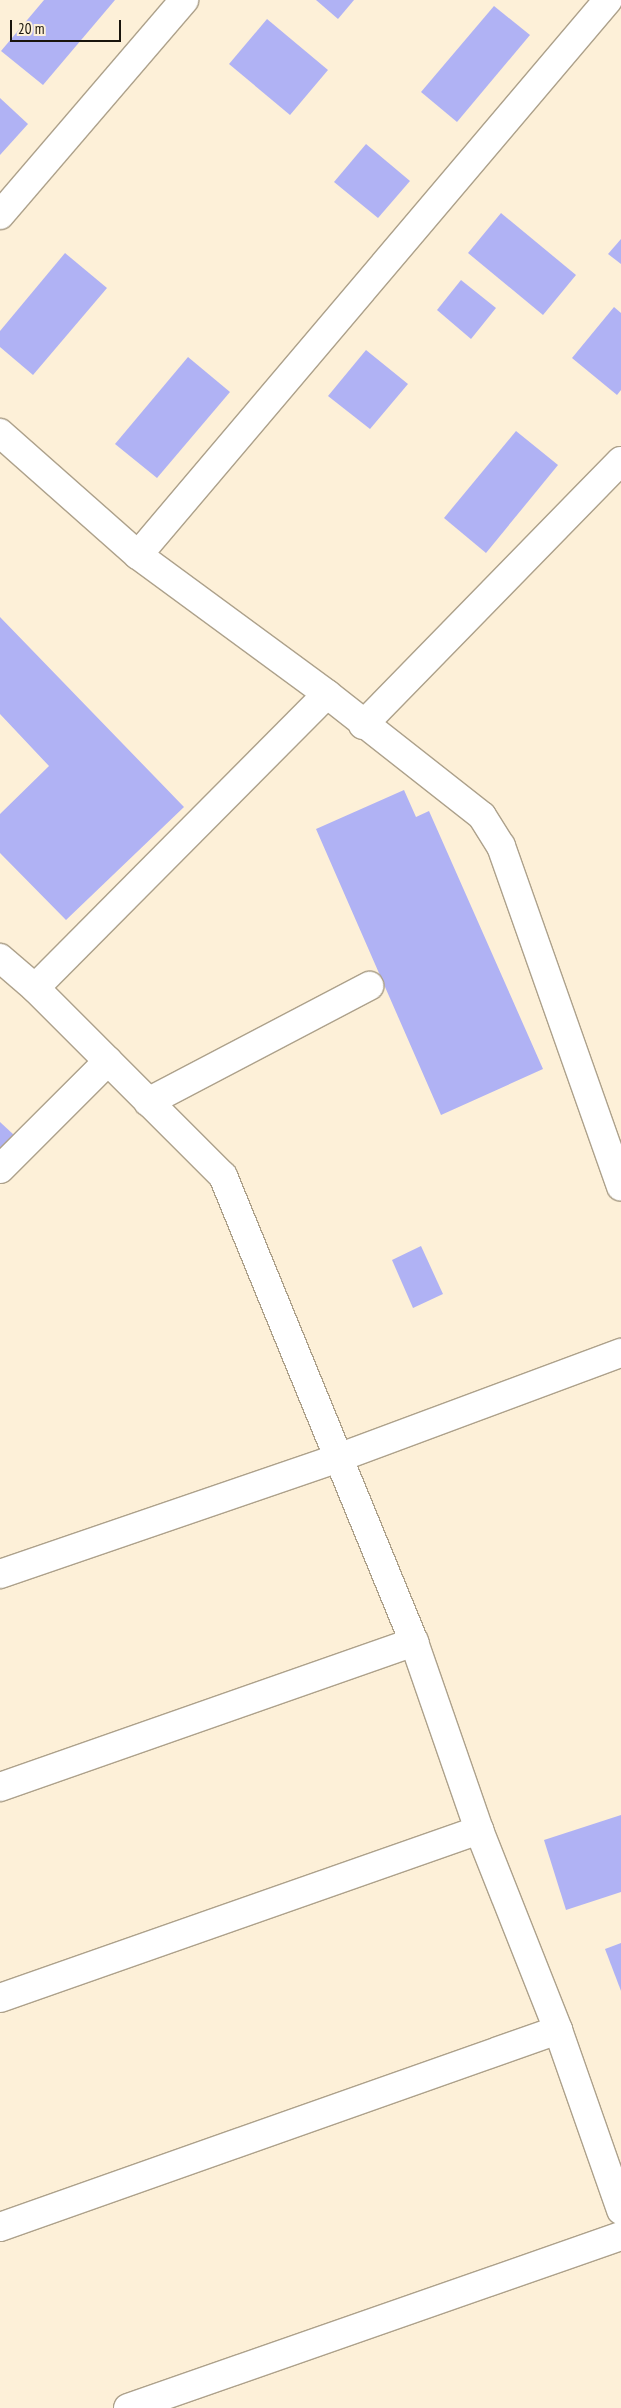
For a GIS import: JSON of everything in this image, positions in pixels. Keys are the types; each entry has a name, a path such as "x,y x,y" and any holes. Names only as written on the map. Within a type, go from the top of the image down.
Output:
{"street":[{"path":"0,214 184,0"},
{"path":"138,555 608,0"},
{"path":"0,433 138,555 328,694 363,725 473,806 493,830 617,1160 621,1187"},
{"path":"363,725 621,461"},
{"path":"34,988 328,694"},
{"path":"0,958 34,988 223,1176 414,1642 479,1830 614,2170 621,2210"},
{"path":"148,1102 369,986"},
{"path":"0,1169 108,1061"},
{"path":"0,1574 338,1458 621,1353"},
{"path":"0,1787 414,1642"},
{"path":"0,1998 479,1830"},
{"path":"0,2227 558,2030"},
{"path":"128,2408 621,2236"}],"building":[{"path":"44,0 115,0 43,85 1,51"},
{"path":"316,0 354,0 338,19"},
{"path":"494,6 530,35 457,122 421,92"},
{"path":"267,19 328,70 290,115 229,64"},
{"path":"0,98 28,124 0,155"},
{"path":"366,144 410,181 378,218 334,182"},
{"path":"501,213 576,275 543,315 468,253"},
{"path":"621,239 621,264 608,254"},
{"path":"65,253 107,288 33,375 0,347 0,331"},
{"path":"461,280 496,308 471,339 437,310"},
{"path":"614,307 621,313 621,390 617,395 572,358"},
{"path":"366,350 408,384 370,429 328,396"},
{"path":"188,357 230,392 157,478 115,444"},
{"path":"516,431 558,465 486,553 444,518"},
{"path":"0,617 184,807 66,920 0,853 0,814 49,766 0,714"},
{"path":"404,790 416,817 429,811 543,1069 441,1115 316,829"},
{"path":"0,1122 14,1135 0,1150"},
{"path":"421,1246 443,1294 413,1308 392,1260"},
{"path":"621,1815 621,1892 566,1910 544,1840"},
{"path":"621,1943 621,1991 605,1949"}]}
